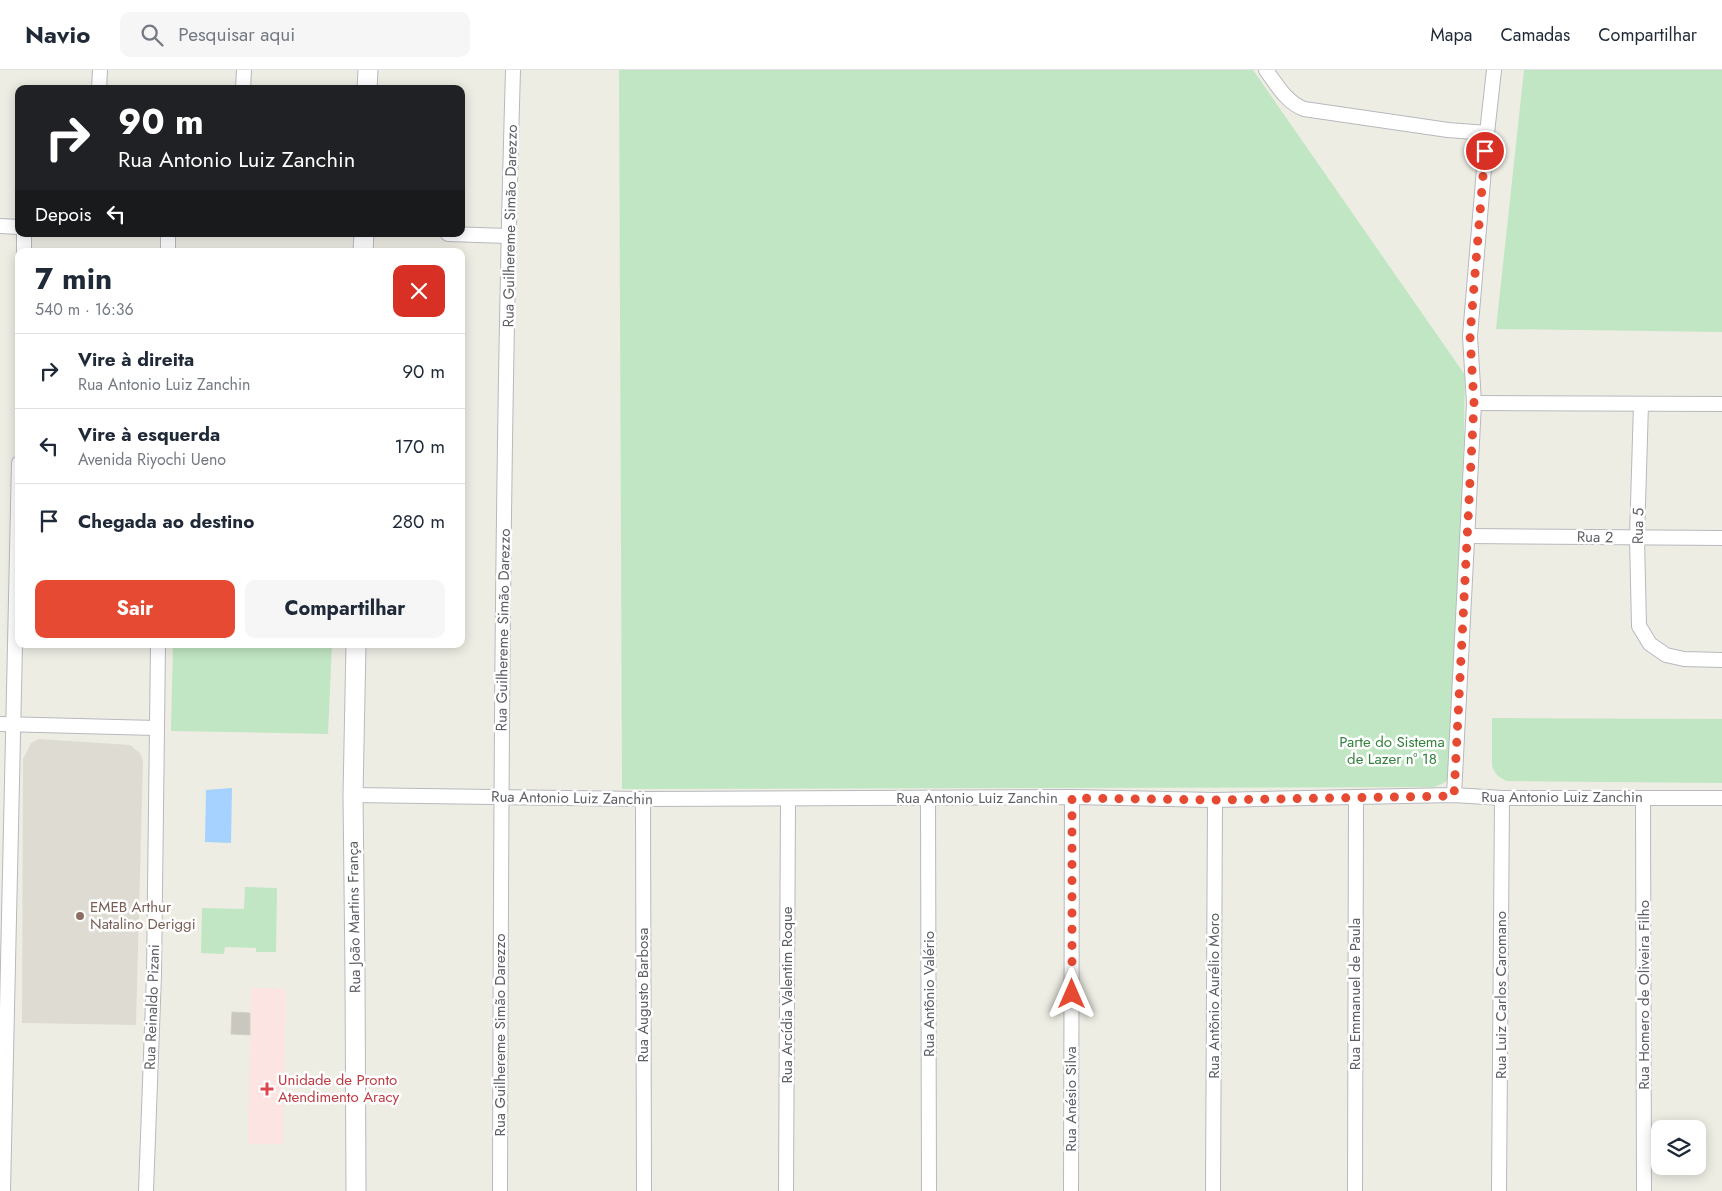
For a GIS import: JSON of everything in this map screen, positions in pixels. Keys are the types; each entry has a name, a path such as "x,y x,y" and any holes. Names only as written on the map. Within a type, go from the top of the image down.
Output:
{"main road":[{"path":"368,70 368,85"},
{"name":"Rua João Martins França","path":"356,648 352,795 356,1191"}],"street":[{"path":"99,85 100,70"},
{"path":"243,85 244,70"},
{"name":"Rua Guilhereme Simão Darezzo","path":"500,1191 501,797 508,236 513,70"},
{"path":"1266,70 1287,98 1304,109 1486,134"},
{"path":"1454,796 1474,403 1470,336 1486,134 1494,70"},
{"path":"0,226 15,227"},
{"path":"465,235 508,236"},
{"path":"1474,403 1722,404"},
{"name":"Rua 5","path":"1641,404 1637,538 1639,626 1650,644 1666,655 1684,659 1722,660"},
{"name":"Rua 2","path":"1468,536 1722,538"},
{"path":"3,1191 6,724 15,543"},
{"name":"Rua Reinaldo Pizani","path":"146,1191 154,974 158,648"},
{"path":"6,724 156,728"},
{"name":"Rua Antonio Luiz Zanchin","path":"352,795 643,799 1072,798 1215,800 1454,796 1502,798 1722,798"},
{"name":"Rua Emmanuel de Paula","path":"1355,1191 1356,797"},
{"name":"Rua Antõnio Valério","path":"928,798 929,1191"},
{"name":"Rua Anésio Silva","path":"1071,1191 1072,798"},
{"name":"Rua Luiz Carlos Caromano","path":"1499,1191 1502,798"},
{"name":"Rua Homero de Oliveira Filho","path":"1643,798 1644,1191"},
{"name":"Rua Augusto Barbosa","path":"643,799 644,1191"},
{"name":"Rua Arcídia Valentim Roque","path":"786,1191 788,799"},
{"name":"Rua Antõnio Aurélio Moro","path":"1213,1191 1215,800"}],"shaded area":[{"name":"EMEB Arthur Natalino Deriggi","path":"39,739 130,745 140,753 143,761 136,1025 22,1023 23,759 31,743"},
{"name":"Unidade de Pronto Atendimento Aracy","path":"251,988 286,989 283,1144 248,1144"}],"green space":[{"name":"Parte do Sistema de Lazer nº 18","path":"619,70 1253,70 1465,375 1455,774 1444,783 1434,787 622,789"},
{"path":"1524,70 1722,70 1722,332 1496,329"},
{"path":"173,648 332,648 328,734 171,731"},
{"path":"1492,718 1722,719 1722,783 1507,781 1494,771 1492,766"},
{"path":"245,887 277,888 276,952 256,952 256,948 225,947 224,954 201,953 202,908 244,909"}],"water":[{"path":"232,788 231,843 205,842 206,790"}],"building":[{"path":"232,1012 250,1013 250,1035 231,1034"}],"place":[{"name":"EMEB Arthur Natalino Deriggi","path":"80,916"},
{"name":"Unidade de Pronto Atendimento Aracy","path":"267,1089"}],"route":[{"path":"1072,994 1072,798 1215,800 1454,796 1474,403 1470,336 1485,151"}]}
